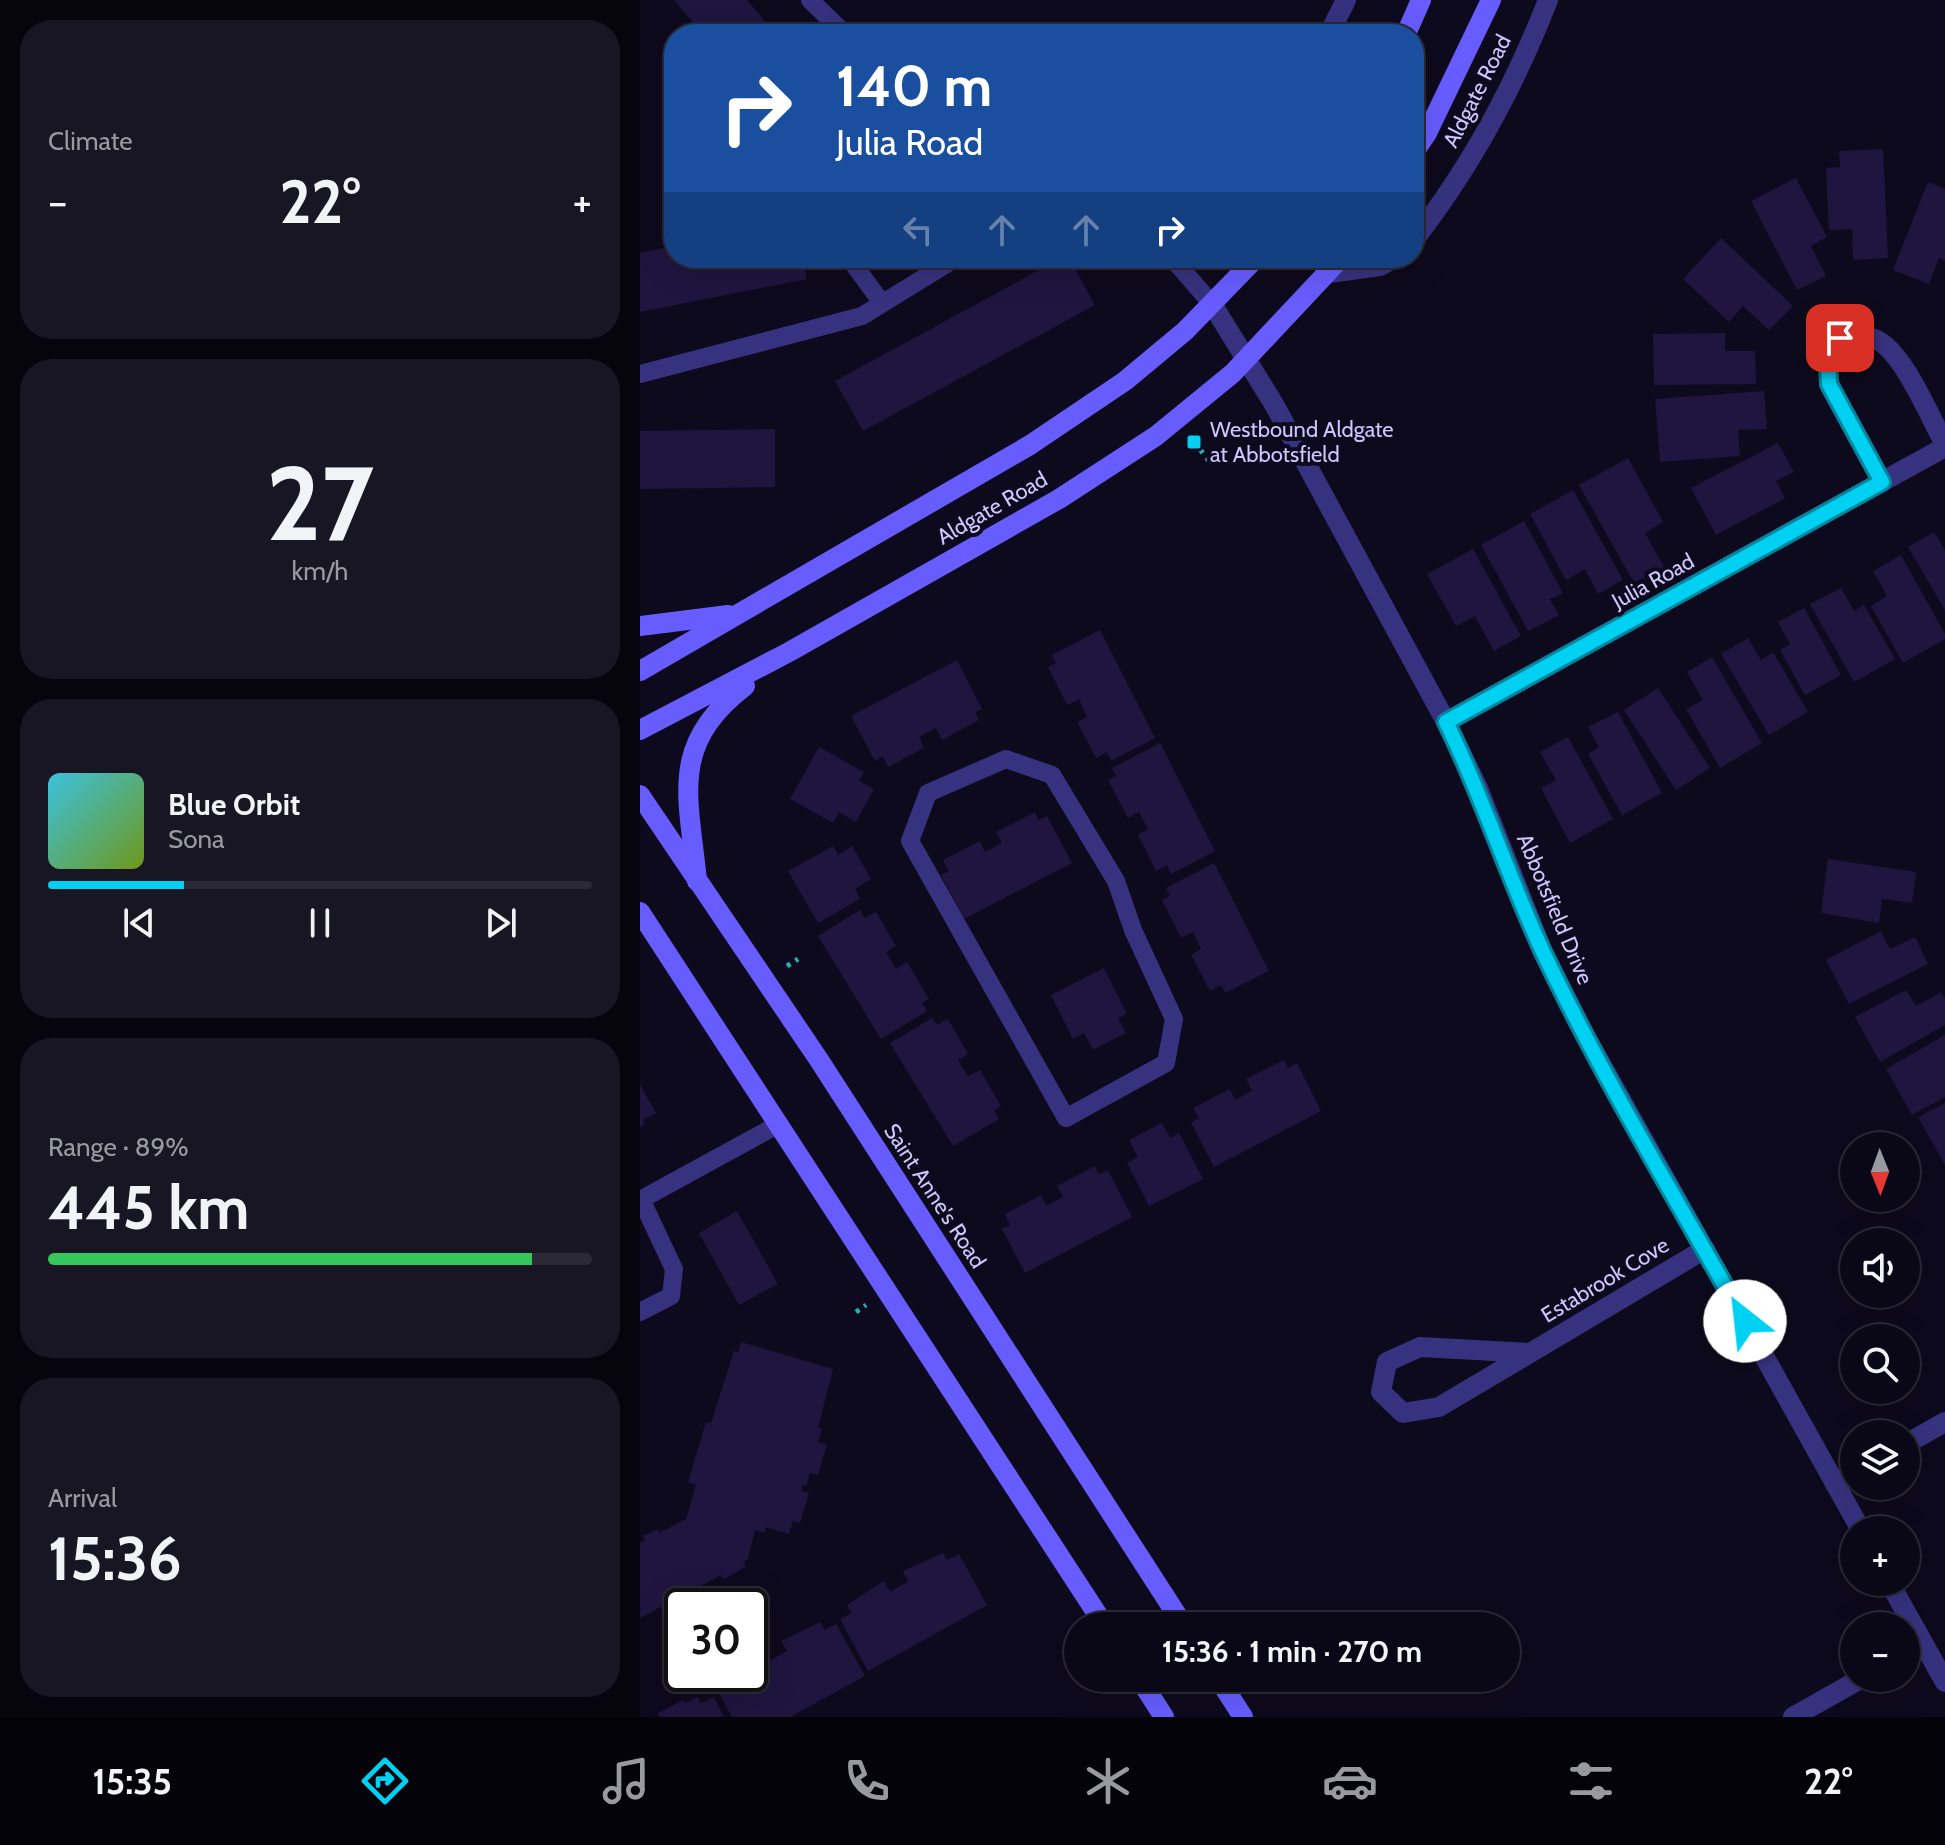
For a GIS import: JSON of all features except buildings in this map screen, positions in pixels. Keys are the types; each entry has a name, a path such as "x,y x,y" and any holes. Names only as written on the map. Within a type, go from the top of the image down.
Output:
{"main road":[{"path":"1410,24 1421,0"},
{"name":"Aldgate Road","path":"1424,137 1491,0"},
{"name":"Aldgate Road","path":"640,671 1030,445 1125,381 1212,304 1246,268"},
{"name":"Aldgate Road","path":"640,730 789,652 1071,491 1156,436 1247,358 1333,268"},
{"path":"640,626 732,615"},
{"path":"697,884 688,762 700,736 723,703 789,652"},
{"name":"Saint Anne's Road","path":"640,795 697,884 819,1060 1175,1612"},
{"path":"640,912 1096,1612"},
{"path":"1148,1692 1164,1717"},
{"path":"1227,1692 1243,1717"}],"street":[{"path":"1334,24 1346,0"},
{"name":"Aldgate Road","path":"1424,226 1464,168 1490,123 1548,0"},
{"name":"Abbotsfield Drive","path":"1212,304 1247,358 1446,722 1478,788 1542,950 1585,1035 1853,1516"},
{"name":"Julia Road","path":"1446,722 1882,482 1945,446 1897,357 1879,341 1860,335 1840,338 1828,355 1829,384 1882,482"},
{"name":"Estabrook Cove","path":"1530,1353 1420,1347 1387,1362 1381,1392 1403,1413 1439,1407 1530,1353 1705,1249"},
{"path":"1920,1436 1945,1422"},
{"path":"1835,1484 1840,1481"},
{"path":"1920,1654 1945,1682"},
{"path":"1793,1717 1840,1690"}],"lane":[{"path":"810,0 835,24"},
{"path":"856,268 882,303"},
{"path":"640,374 862,316 940,268"},
{"path":"1181,268 1212,304"},
{"path":"1006,759 1052,775 1116,881 1133,930 1174,1019 1166,1063 1066,1118 910,841 928,793 1006,759"},
{"path":"640,1312 671,1296 674,1269 641,1199 779,1124"}],"path":[{"path":"1194,442 1210,462"},
{"path":"787,966 798,959"},
{"path":"856,1312 866,1304"}],"place":[{"name":"Westbound Aldgate at Abbotsfield","path":"1194,442"}],"route":[{"path":"1745,1321 1585,1035 1542,950 1478,788 1446,722 1882,482 1829,384 1828,355 1840,338"}]}
